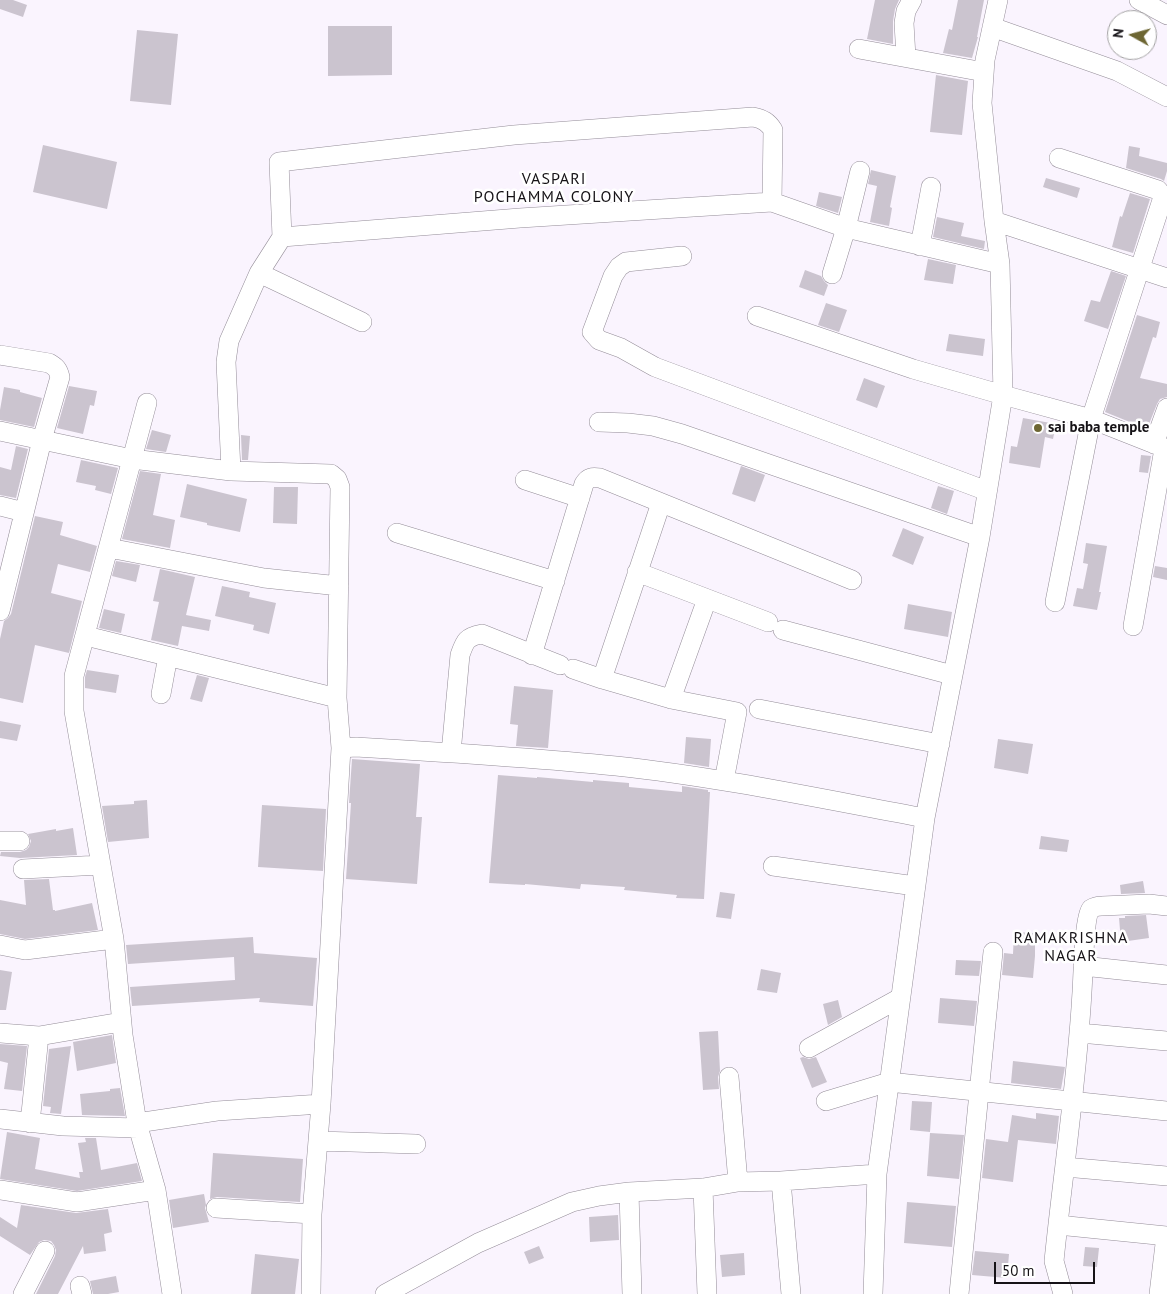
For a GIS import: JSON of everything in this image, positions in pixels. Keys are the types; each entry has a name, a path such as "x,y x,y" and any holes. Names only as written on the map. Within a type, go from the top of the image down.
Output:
{"street":[{"path":"906,58 904,23 906,11 912,0"},
{"path":"873,1294 876,1174 924,818 980,537 1003,395 1000,264 982,103 985,60 998,0"},
{"path":"1139,0 1167,15"},
{"path":"992,27 1117,71 1167,97"},
{"path":"859,49 984,72"},
{"path":"231,471 226,362 229,341 259,273 282,236 279,162 514,135 753,117 763,119 773,130 772,202"},
{"path":"1055,602 1091,419 1162,200 1161,193 1158,190 1059,158"},
{"path":"832,274 860,171"},
{"path":"920,246 931,186"},
{"path":"282,236 772,202 846,228 1000,264"},
{"path":"994,221 1167,278"},
{"path":"682,256 626,262 619,267 613,276 592,332 599,340 621,348 655,367 987,491"},
{"path":"259,273 362,322"},
{"path":"757,316 913,368 1091,419 1162,447"},
{"path":"0,355 49,364 56,367 60,377 24,512 4,576 0,611"},
{"path":"147,403 74,676 74,711 114,939 121,1022 138,1125 156,1190 172,1294"},
{"path":"1133,626 1167,408"},
{"path":"599,422 653,426 682,434 980,537"},
{"path":"0,432 132,459 231,471 331,474 337,479 340,487 337,698 341,748 321,1104 312,1214 311,1294"},
{"path":"532,655 584,484 587,479 594,477 852,580"},
{"path":"526,480 580,498"},
{"path":"602,679 661,503"},
{"path":"0,506 24,512"},
{"path":"397,533 555,581"},
{"path":"109,548 264,578 340,586"},
{"path":"637,572 775,626 952,675"},
{"path":"671,699 707,599"},
{"path":"451,753 460,656 464,643 471,636 482,634 532,655 602,679 671,699 737,712 724,781"},
{"path":"86,636 337,698"},
{"path":"161,694 168,656"},
{"path":"759,709 940,744"},
{"path":"341,748 356,747 451,753 616,766 724,781 924,818"},
{"path":"0,841 20,841"},
{"path":"23,870 100,865"},
{"path":"773,866 915,886"},
{"path":"1063,1294 1054,1261 1080,1033 1087,922 1091,910 1102,906 1149,904 1167,906"},
{"path":"0,944 26,950 114,939"},
{"path":"959,1294 993,952"},
{"path":"1083,966 1167,975"},
{"path":"809,1048 900,998"},
{"path":"0,1033 39,1036 121,1022"},
{"path":"1080,1033 1167,1041"},
{"path":"30,1123 39,1036"},
{"path":"729,1077 738,1182"},
{"path":"826,1101 889,1082 1167,1111"},
{"path":"0,1120 63,1126 138,1125 217,1111 321,1104"},
{"path":"318,1141 416,1144"},
{"path":"1065,1167 1167,1176"},
{"path":"385,1294 478,1243 572,1202 629,1192 703,1188 738,1182 781,1182 876,1174"},
{"path":"781,1182 791,1294"},
{"path":"703,1188 707,1294"},
{"path":"0,1190 77,1202 156,1190"},
{"path":"629,1192 632,1294"},
{"path":"216,1208 312,1214"},
{"path":"1058,1225 1166,1236 1159,1294"},
{"path":"23,1294 45,1251"}],"building":[{"path":"0,0 13,0 27,5 23,17 0,9"},
{"path":"875,0 899,0 893,21 893,44 867,39"},
{"path":"958,0 984,0 978,37 972,58 943,53 949,29 952,30"},
{"path":"328,26 392,26 392,75 328,76"},
{"path":"137,30 178,34 171,105 130,101"},
{"path":"936,75 968,81 962,135 930,132"},
{"path":"43,145 117,162 107,209 33,192"},
{"path":"1129,146 1140,148 1139,156 1167,163 1164,181 1126,168"},
{"path":"871,170 896,176 890,207 892,208 889,226 870,222 877,186 868,184"},
{"path":"1046,178 1080,188 1077,198 1043,187"},
{"path":"819,192 842,197 838,213 816,206"},
{"path":"1130,193 1150,199 1133,253 1112,247 1120,216 1122,217"},
{"path":"937,217 964,223 961,236 985,241 984,249 933,237"},
{"path":"928,259 956,265 953,284 924,280"},
{"path":"805,270 821,276 828,285 824,296 799,287"},
{"path":"1111,271 1126,276 1108,329 1084,321 1091,300 1100,302"},
{"path":"826,303 847,310 839,332 818,325"},
{"path":"1137,315 1160,322 1156,338 1153,337 1140,378 1167,384 1167,397 1160,399 1147,429 1105,412"},
{"path":"949,334 985,339 983,356 946,351"},
{"path":"864,378 885,386 877,408 856,400"},
{"path":"69,386 97,391 94,406 90,405 83,434 57,428"},
{"path":"4,387 20,390 20,392 42,398 34,427 0,420"},
{"path":"1023,418 1056,424 1053,439 1045,437 1040,468 1009,463 1011,446 1017,447"},
{"path":"152,430 171,435 166,452 146,449"},
{"path":"241,435 250,436 248,460 242,460"},
{"path":"16,446 28,449 16,498 0,495 0,467 11,470"},
{"path":"1141,455 1151,456 1148,473 1139,472"},
{"path":"81,460 118,468 111,494 95,490 96,486 76,482"},
{"path":"741,466 765,475 755,502 732,494"},
{"path":"140,471 161,474 153,515 175,520 170,548 122,539"},
{"path":"187,484 247,499 240,532 180,517"},
{"path":"938,486 954,491 947,514 931,508"},
{"path":"274,487 298,487 297,524 273,523"},
{"path":"35,516 63,522 60,535 97,546 90,572 58,564 51,593 82,601 69,653 35,645 23,703 0,698 0,639 4,621 11,614"},
{"path":"903,528 924,537 913,565 892,556"},
{"path":"1086,543 1107,546 1097,610 1073,606 1077,588 1083,589 1088,564 1083,563"},
{"path":"116,561 140,565 136,582 112,576"},
{"path":"1155,566 1167,568 1167,580 1153,577"},
{"path":"160,569 195,577 186,615 211,620 209,631 182,626 178,646 151,640 159,602 153,601"},
{"path":"222,586 250,592 249,597 276,603 269,634 253,630 254,625 215,616"},
{"path":"908,604 952,612 948,637 904,629"},
{"path":"104,609 125,614 121,633 99,628"},
{"path":"87,670 119,675 116,693 85,688"},
{"path":"197,675 209,678 202,702 190,699"},
{"path":"514,686 553,690 548,748 516,746 518,725 510,724"},
{"path":"0,721 21,725 17,741 0,738"},
{"path":"686,737 711,739 709,767 684,763"},
{"path":"998,739 1033,744 1028,774 994,768"},
{"path":"352,759 420,764 416,817 422,817 417,884 346,879"},
{"path":"498,775 629,783 629,787 682,792 682,786 708,790 710,792 704,899 676,898 677,895 624,890 625,887 581,884 580,889 489,883"},
{"path":"147,800 149,838 108,842 102,806 134,804 134,801"},
{"path":"262,805 326,809 323,871 258,867"},
{"path":"73,828 77,855 20,858 0,856 1,852 20,852 26,850 31,841 28,834"},
{"path":"1041,836 1069,840 1067,852 1039,849"},
{"path":"49,879 53,910 92,903 98,930 25,939 0,934 0,900 26,905 24,880"},
{"path":"1143,881 1145,893 1121,894 1120,885"},
{"path":"720,892 735,894 731,919 716,917"},
{"path":"1146,915 1149,938 1121,942 1119,918"},
{"path":"1014,932 1035,933 1033,978 1002,975 1004,953 1013,954"},
{"path":"253,937 254,953 317,958 313,1006 259,1002 260,998 132,1006 130,987 235,980 234,957 128,964 126,945"},
{"path":"956,960 981,961 979,976 955,975"},
{"path":"761,969 781,973 777,993 757,990"},
{"path":"0,970 12,972 6,1010 0,1010"},
{"path":"940,998 977,1001 974,1026 938,1023"},
{"path":"838,1000 842,1017 828,1025 823,1004"},
{"path":"718,1031 719,1089 703,1090 699,1032"},
{"path":"112,1035 116,1063 77,1071 73,1042"},
{"path":"0,1044 27,1046 22,1091 4,1089 8,1063 0,1061"},
{"path":"71,1046 61,1114 50,1113 51,1107 43,1106 49,1049"},
{"path":"816,1057 827,1082 812,1088 800,1058 809,1059"},
{"path":"1013,1061 1065,1067 1061,1089 1011,1083"},
{"path":"120,1088 125,1116 82,1115 80,1094"},
{"path":"912,1101 932,1102 930,1132 910,1130"},
{"path":"1036,1113 1059,1116 1056,1144 1018,1140 1013,1182 982,1178 986,1139 1008,1142 1012,1115 1036,1119"},
{"path":"7,1132 40,1138 35,1169 80,1178 79,1172 83,1172 78,1143 86,1142 85,1138 96,1138 101,1170 137,1163 142,1181 77,1191 0,1179"},
{"path":"930,1133 964,1135 959,1179 927,1176"},
{"path":"213,1153 303,1159 300,1202 217,1197 210,1199"},
{"path":"204,1194 209,1222 173,1228 169,1200"},
{"path":"907,1202 956,1206 952,1247 904,1243"},
{"path":"21,1205 76,1213 108,1209 112,1232 104,1234 106,1251 84,1254 83,1246 58,1294 36,1294 55,1256 56,1250 51,1241 44,1240 39,1242 30,1255 0,1236 0,1217 17,1228"},
{"path":"618,1215 619,1240 590,1242 589,1217"},
{"path":"539,1246 544,1258 529,1264 524,1252"},
{"path":"1085,1247 1099,1248 1097,1267 1083,1266"},
{"path":"975,1251 1009,1254 1007,1278 972,1275"},
{"path":"744,1253 745,1275 722,1277 720,1255"},
{"path":"255,1254 299,1259 295,1294 251,1294"},
{"path":"116,1276 119,1292 93,1294 90,1281"}],"place":[{"name":"sai baba temple","path":"1038,428"}],"district":[{"name":"VASPARI POCHAMMA COLONY","path":"554,188"},
{"name":"RAMAKRISHNA NAGAR","path":"1071,947"}]}
